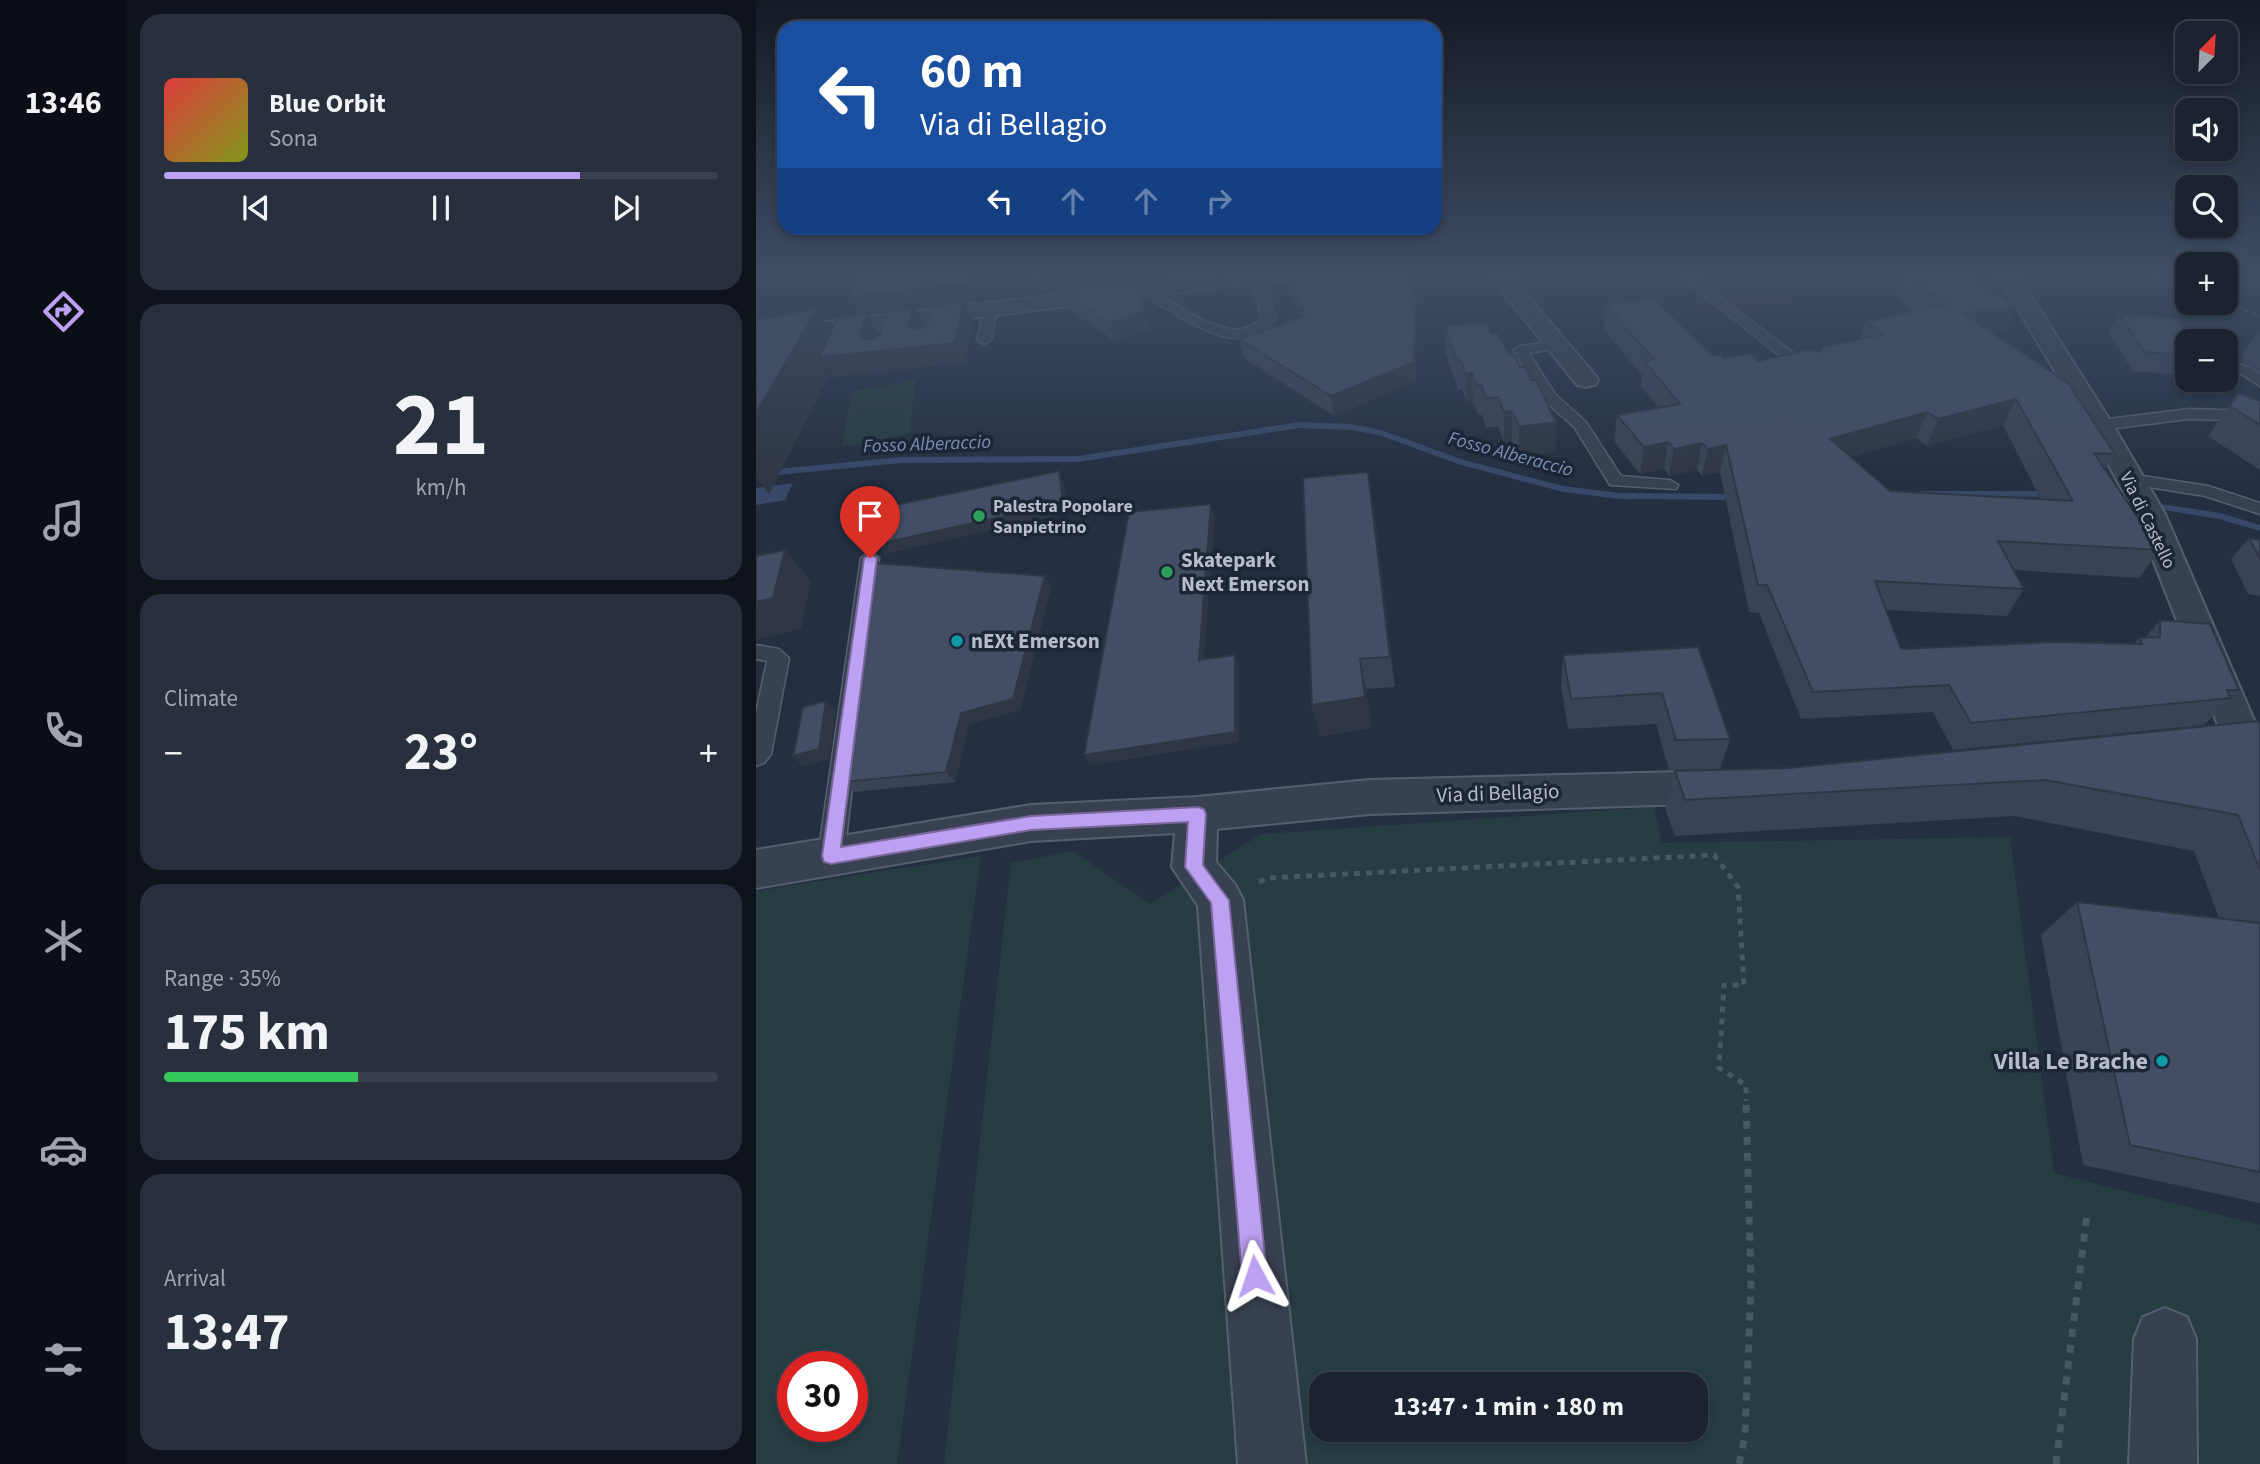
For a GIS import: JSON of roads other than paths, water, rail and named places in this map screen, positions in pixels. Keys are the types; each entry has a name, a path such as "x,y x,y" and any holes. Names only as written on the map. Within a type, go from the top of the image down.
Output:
{"street":[{"path":"1554,342 1586,380"},
{"name":"Via di Castello","path":"2049,342 2140,496 2227,741 2260,781"},
{"name":"Via di Bellagio","path":"756,869 1031,823 1198,814 1370,797 1759,786"},
{"path":"1198,814 1194,867 1220,900 1272,1464"},
{"path":"2163,1464 2165,1339"}],"lane":[{"path":"1771,342 1809,372"},
{"path":"1556,345 1520,350 1549,397 1581,425 1616,481 1670,485"},
{"path":"2238,368 2248,372 2260,382"},
{"path":"2100,425 2189,414 2260,416"},
{"path":"2140,496 2208,491 2260,509"},
{"path":"831,856 870,558"},
{"path":"756,652 772,654 778,658 759,754 756,757"}],"water":[{"path":"793,483 785,500 756,505 756,488"}],"waterway":[{"name":"Fosso Alberaccio","path":"756,474 901,460 1078,459 1299,425 1351,427 1381,433 1461,462 1563,489 1620,496 1742,497"},
{"name":"Fosso Alberaccio","path":"1921,494 2053,494"},
{"name":"Fosso Alberaccio","path":"2148,505 2220,516 2260,528"}],"place":[{"name":"Palestra Popolare Sanpietrino","path":"979,516"},
{"name":"Skatepark Next Emerson","path":"1167,572"},
{"name":"nEXt Emerson","path":"957,641"},
{"name":"Villa Le Brache","path":"2162,1061"}]}
